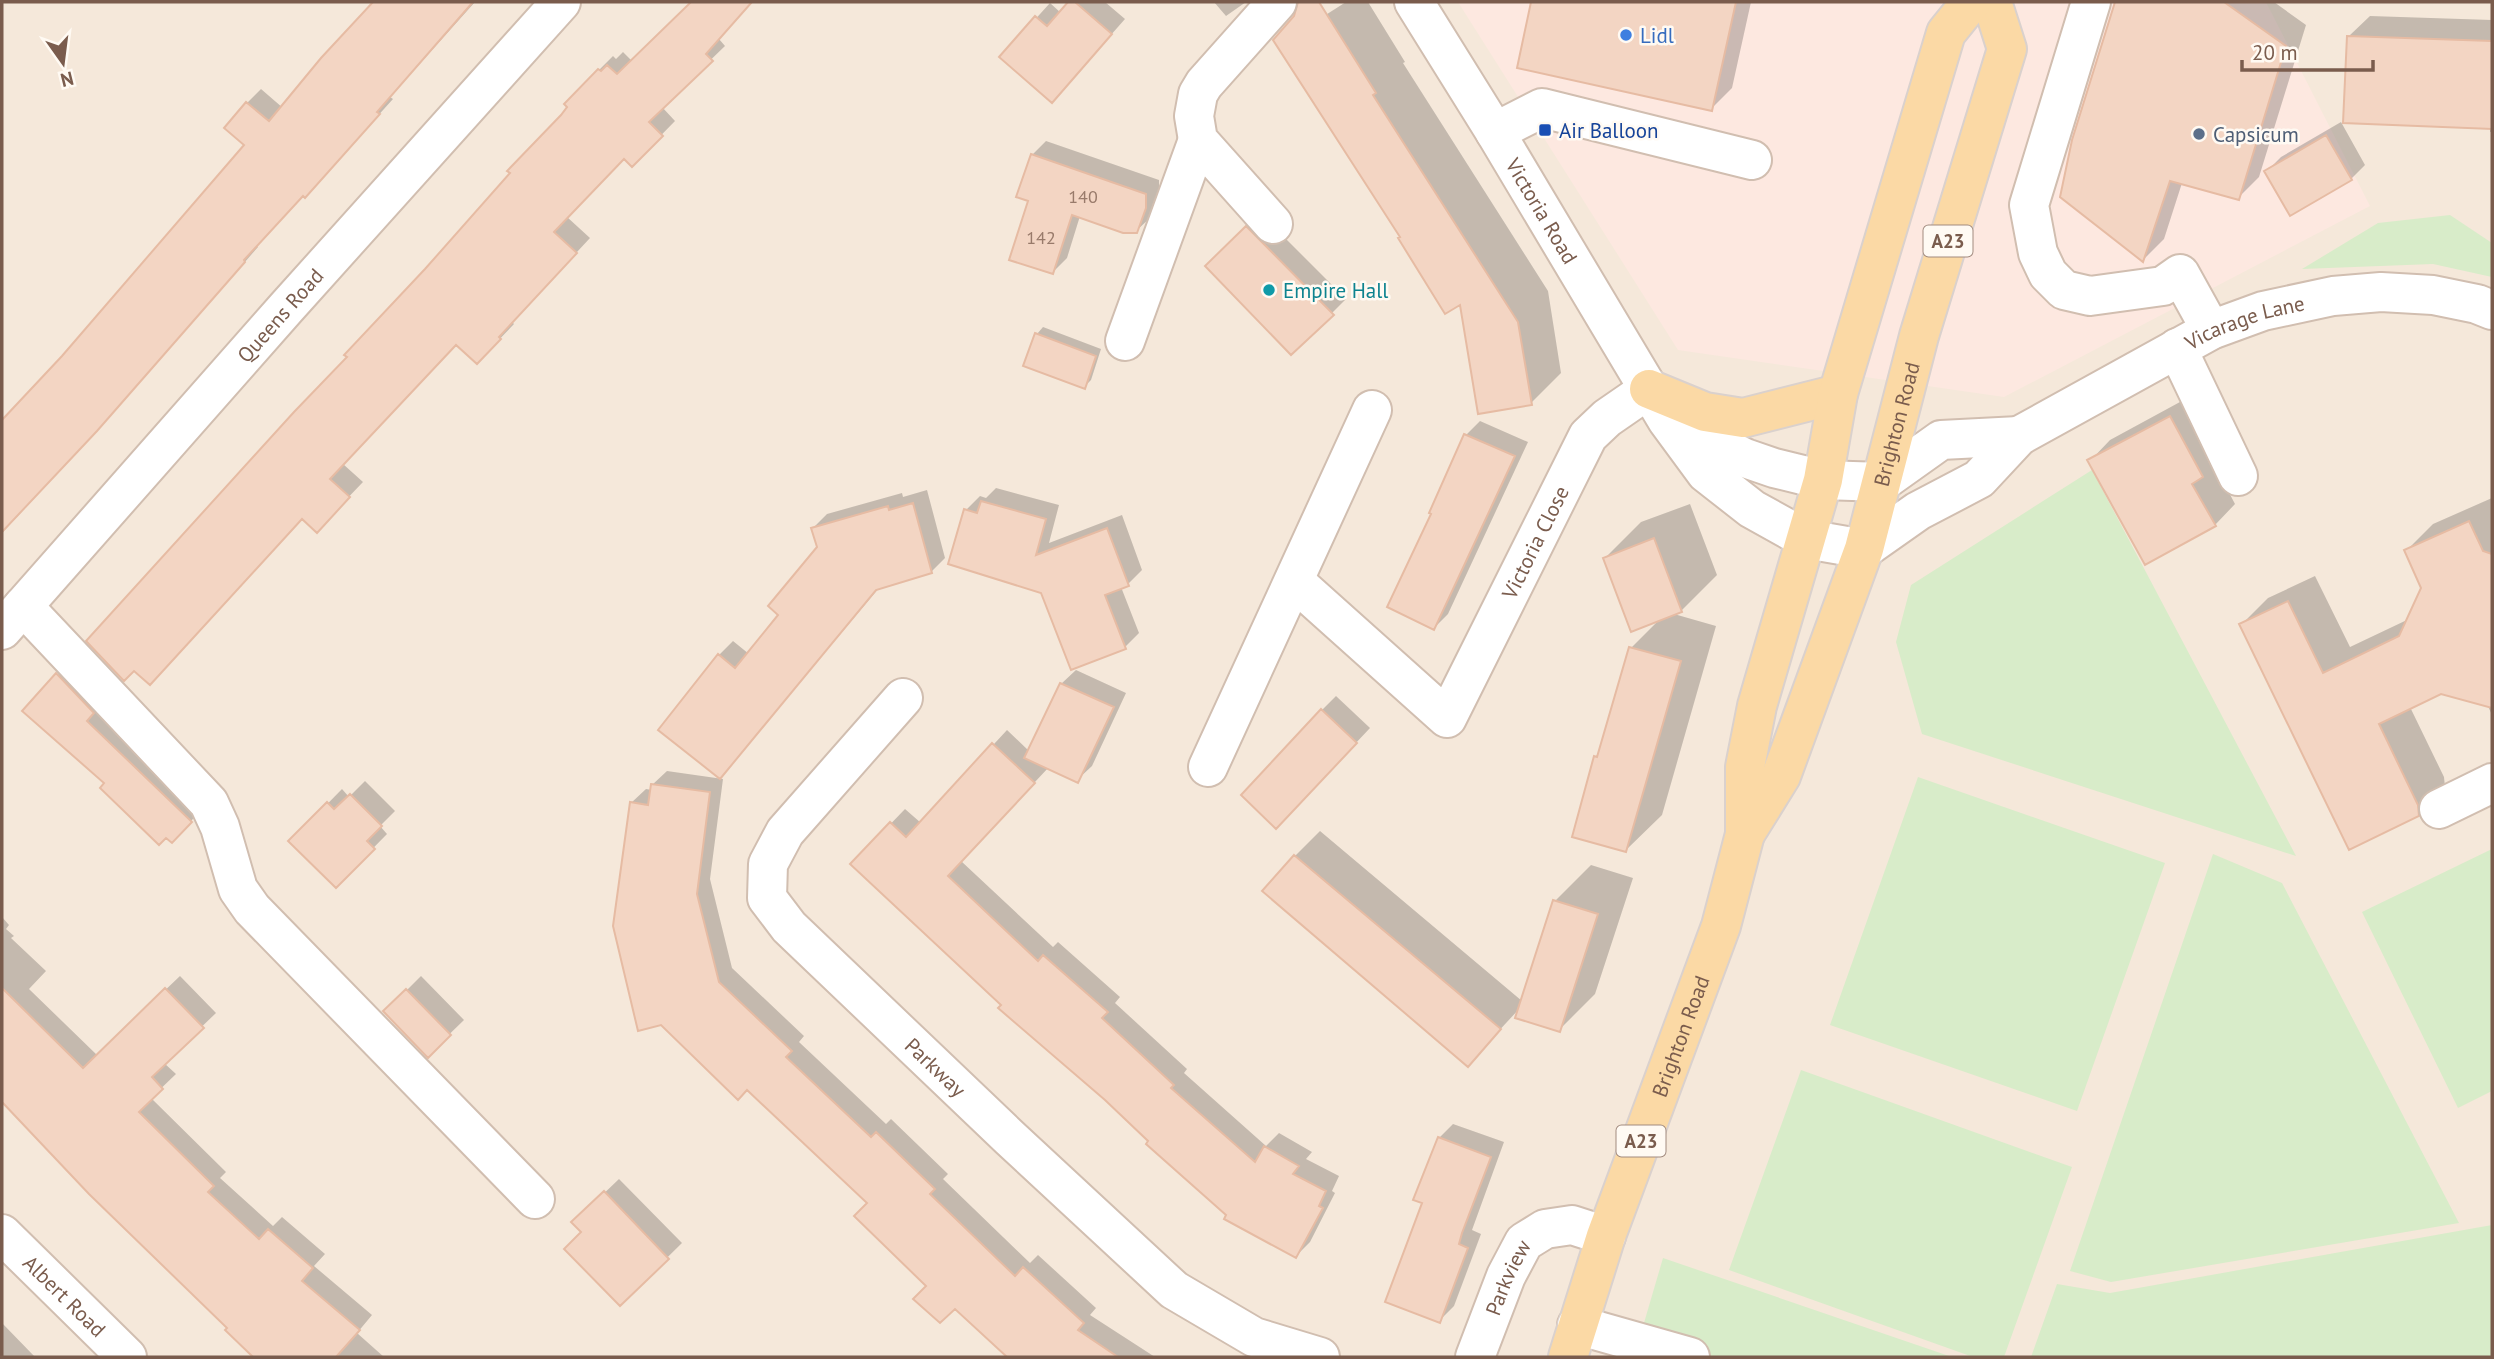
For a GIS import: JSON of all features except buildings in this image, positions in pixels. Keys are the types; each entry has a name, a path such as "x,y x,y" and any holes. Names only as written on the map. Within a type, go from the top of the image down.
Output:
{"main road":[{"name":"Brighton Road","path":"1572,1341 1606,1236 1721,926 1745,834 1745,767 1757,706 1823,480 1838,394 1946,33 1970,2"},
{"name":"Brighton Road","path":"1745,834 1781,776 1864,549 1919,336 2007,49 1992,2"},
{"path":"1658,404 1743,418 1838,394"}],"street":[{"name":"Queens Road","path":"13,618 561,2"},
{"path":"1125,341 1198,139 1194,116 1198,94 1277,2"},
{"name":"Victoria Road","path":"1414,2 1658,404 1706,473 1752,509 1806,539 1864,549"},
{"path":"2091,2 2029,205 2038,253 2048,274 2064,290 2090,296 2163,286 2180,274 2211,330"},
{"path":"1495,132 1542,108 1752,160"},
{"path":"1198,139 1273,224"},
{"name":"Vicarage Lane","path":"1864,549 1918,512 1979,479 2018,436 2211,330 2263,311 2333,296 2381,292 2433,295 2477,304 2492,310"},
{"path":"2178,348 2238,476"},
{"path":"1658,404 1745,458 1823,480 1882,482"},
{"name":"Victoria Close","path":"1294,581 1447,718 1588,436 1607,418 1658,404"},
{"path":"1208,766 1372,410"},
{"name":"Vicarage Lane","path":"1882,482 1941,440 2018,436"},
{"path":"13,618 209,803 220,827 238,889 252,909 535,1199"},
{"name":"Parkway","path":"903,698 785,832 768,864 768,898 789,928 1174,1290 1254,1336 1320,1357"},
{"path":"2439,809 2492,783"},
{"name":"Parkview","path":"1475,1357 1506,1276 1524,1242 1545,1229 1572,1225 1606,1236"},
{"name":"Albert Road","path":"2,1234 127,1357"},
{"path":"1572,1341 1690,1357"}],"shaded area":[{"path":"2,2 2492,2 2492,1357 2,1357"},
{"path":"1458,2 2266,2 2370,206 2004,397 1678,350"}],"green space":[{"path":"2450,215 2492,243 2492,277 2433,264 2302,269 2378,223"},
{"path":"2092,470 2296,856 1922,734 1896,642 1911,585"},
{"path":"1918,777 2165,863 2077,1111 1830,1025"},
{"path":"2492,849 2492,1091 2458,1108 2362,912"},
{"path":"2213,854 2282,883 2459,1223 2111,1282 2070,1271"},
{"path":"1801,1070 2072,1167 2004,1357 1973,1357 1729,1270"},
{"path":"2492,1225 2492,1357 2031,1357 2057,1284 2110,1293"},
{"path":"1663,1258 1952,1357 1634,1357"}],"place":[{"name":"Lidl","path":"1626,35"},
{"name":"Air Balloon","path":"1545,130"},
{"name":"Capsicum","path":"2199,134"},
{"name":"Empire Hall","path":"1269,290"}]}
